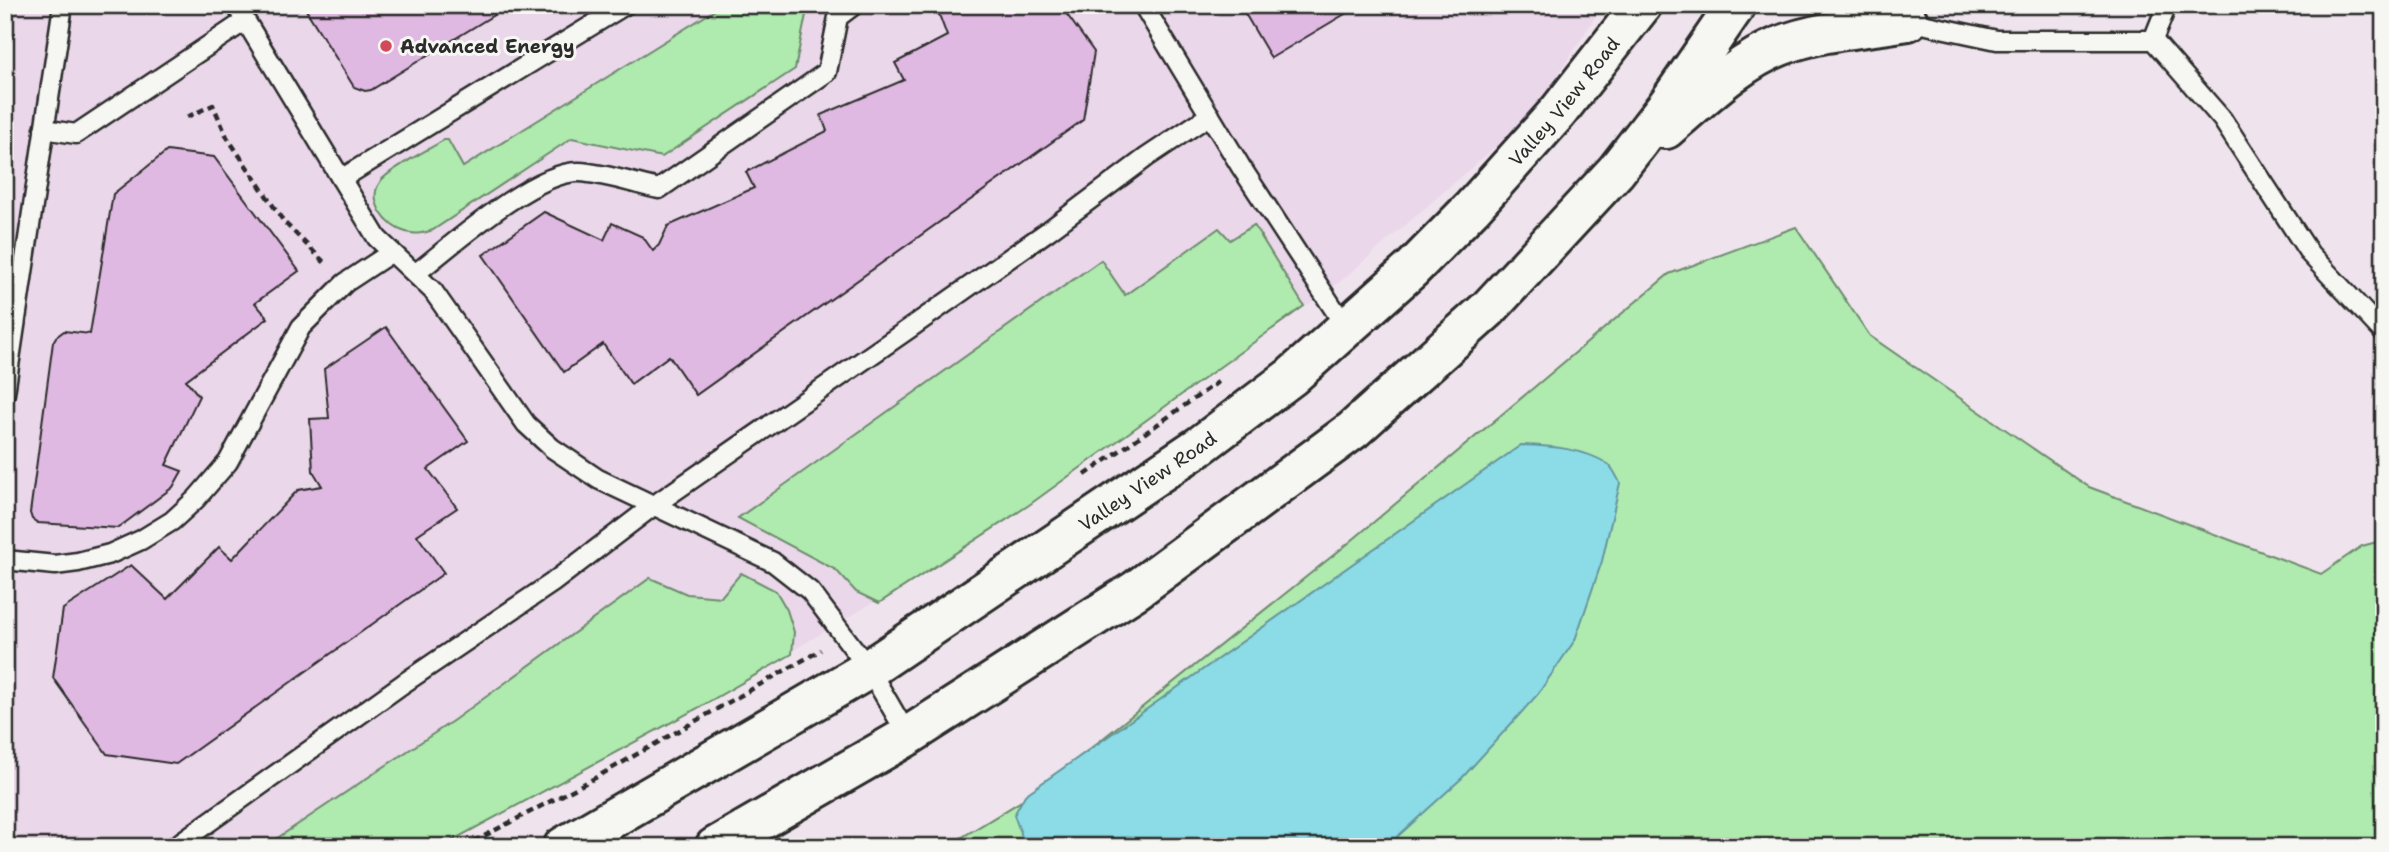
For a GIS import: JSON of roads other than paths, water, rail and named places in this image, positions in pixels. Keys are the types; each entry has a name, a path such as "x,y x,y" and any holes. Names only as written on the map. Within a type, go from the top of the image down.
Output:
{"main road":[{"name":"Valley View Road","path":"563,847 869,669 1201,445 1291,377 1347,329 1472,208 1558,112 1642,5"},
{"path":"715,847 908,736 1136,590 1353,430 1488,309 1616,171 1668,104 1737,5"},
{"path":"1616,171 1727,78 1771,50 1803,38 1908,21"}],"lane":[{"path":"5,393 63,5"},
{"path":"341,179 625,5"},
{"path":"415,274 516,197 548,180 578,172 659,189 827,72 838,17 854,5"},
{"path":"1143,5 1347,329"},
{"path":"1868,5 1908,21 1997,40 2153,40 2222,119 2310,254 2384,333"},
{"path":"2153,40 2167,5"},
{"path":"44,129 76,134 241,13 377,238 433,291 526,424 552,447 598,478 773,562 810,590 869,669 908,736"},
{"path":"174,847 552,583 653,506 1210,115"},
{"path":"5,560 55,565 78,562 110,554 141,540 172,521 196,499 228,462 301,327 345,283 392,253"}],"water":[{"path":"1521,445 1577,451 1588,454 1612,468 1620,483 1602,561 1575,640 1538,694 1462,778 1386,847 1029,847 1024,842 1014,815 1025,795"}],"place":[{"name":"Advanced Energy","path":"386,46"}]}
